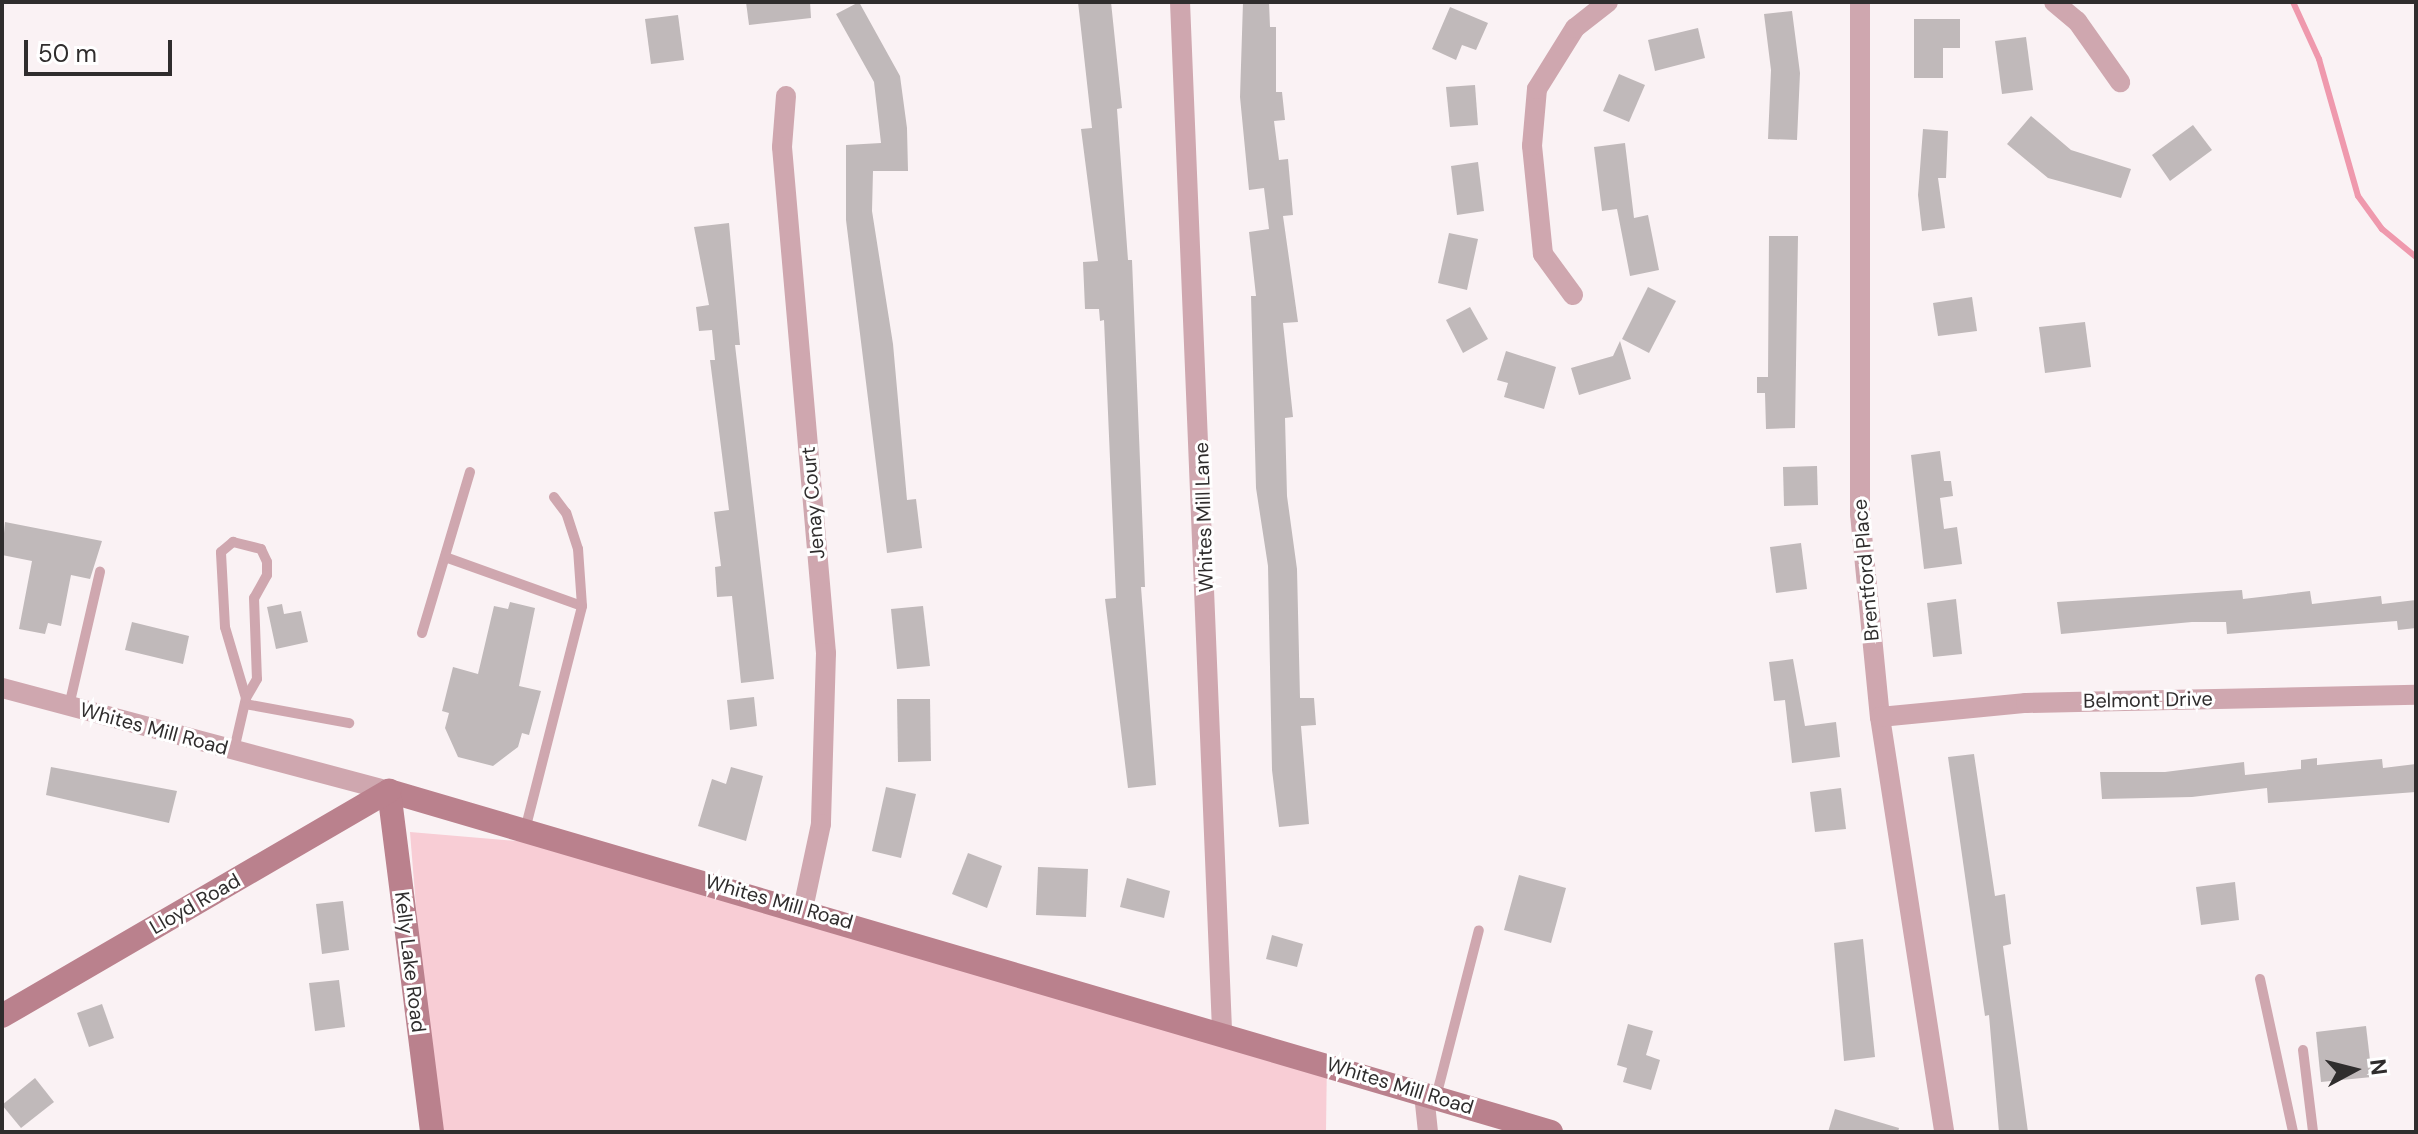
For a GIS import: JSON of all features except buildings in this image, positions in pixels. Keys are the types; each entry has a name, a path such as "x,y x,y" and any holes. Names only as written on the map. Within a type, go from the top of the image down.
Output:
{"street":[{"name":"Whites Mill Lane","path":"1180,2 1222,1032"},
{"path":"1573,295 1543,254 1532,146 1537,89 1575,28 1608,2"},
{"name":"Brentford Place","path":"1860,2 1860,514 1880,717 1944,1132"},
{"path":"2054,2 2077,21 2120,82"},
{"name":"Jenay Court","path":"786,96 782,147 826,653 821,824 803,909"},
{"name":"Whites Mill Road","path":"2,688 389,791 803,909 1551,1132"},
{"name":"Belmont Drive","path":"1880,717 2026,703 2416,695"},
{"name":"Lloyd Road","path":"2,1016 389,791"},
{"name":"Kelly Lake Road","path":"389,791 432,1132"},
{"path":"1428,1132 1430,1095"}],"lane":[{"path":"422,633 470,472"},
{"path":"525,830 582,606 578,549 566,513 554,497"},
{"path":"234,750 245,701 257,679 254,598 267,575 261,549 245,542 224,545 221,552 225,627 245,701"},
{"path":"445,557 582,606"},
{"path":"69,706 100,572"},
{"path":"245,701 349,723"},
{"path":"1430,1095 1479,930"},
{"path":"2260,979 2293,1132"},
{"path":"2303,1050 2313,1132"}],"shaded area":[{"path":"410,832 611,849 1327,1055 1326,1132 434,1132"}],"waterway":[{"path":"2293,2 2319,59 2358,196 2382,229 2416,257"}]}
